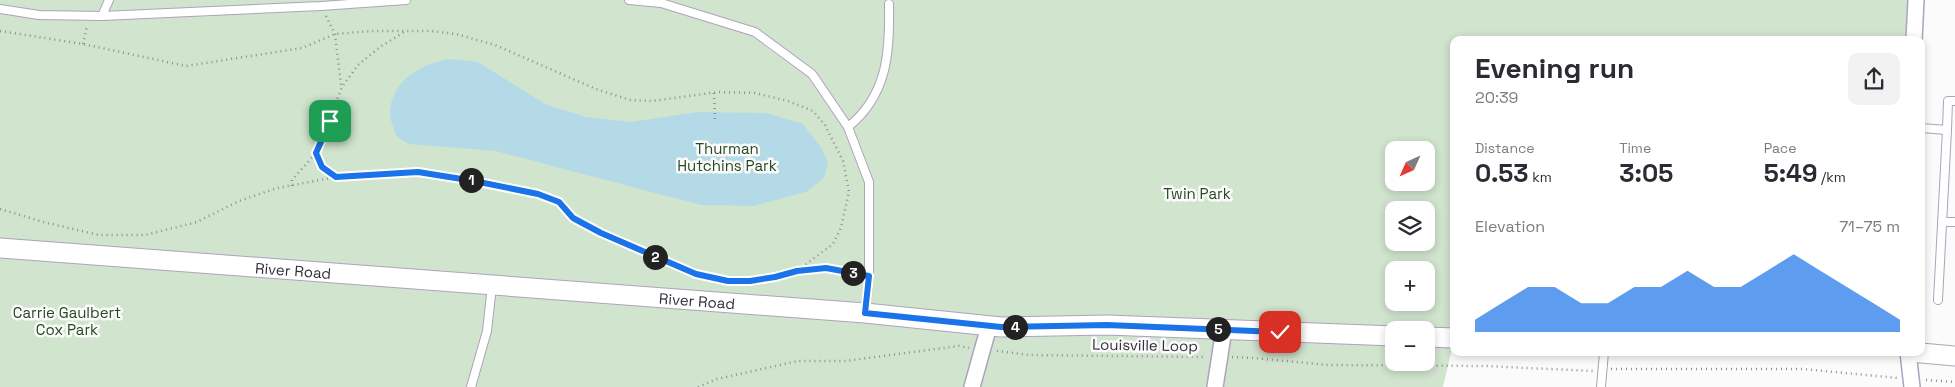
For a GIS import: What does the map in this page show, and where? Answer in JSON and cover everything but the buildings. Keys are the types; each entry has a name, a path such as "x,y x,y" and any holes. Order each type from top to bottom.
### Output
{"street":[{"path":"1914,36 1916,0"},
{"name":"River Road","path":"0,248 865,313 1001,327 1107,325 1385,336"},
{"path":"972,387 989,326"},
{"path":"1215,387 1224,330"},
{"path":"1435,337 1450,338"},
{"path":"1925,353 1955,356"},
{"path":"1909,356 1912,383"}],"lane":[{"path":"102,16 109,0"},
{"path":"0,8 39,15 102,16 321,6 406,0"},
{"path":"629,0 661,2 755,32 812,74 848,127 869,182 869,276 865,313"},
{"path":"848,127 861,117 874,99 887,62 889,4"},
{"path":"1938,300 1948,101 1955,101"},
{"path":"1925,128 1947,130"},
{"path":"1942,222 1955,222"},
{"path":"471,387 487,331 492,286"},
{"path":"1601,387 1604,356"}],"path":[{"path":"321,6 335,34 342,87"},
{"path":"0,31 83,44 186,66 302,48 335,34 406,31 456,34 495,45 596,89 630,100 652,101 714,93 755,93 788,101 813,111 826,125 843,160 849,192 841,228 833,244 797,271"},
{"path":"292,186 292,180 316,153 342,87 358,65 380,46 406,31"},
{"path":"714,93 715,122"},
{"path":"316,153 322,167 336,177"},
{"path":"0,209 47,223 99,234 145,235 197,222 239,201 277,188 336,177 418,172 538,194 559,202 573,218 601,233 696,274 728,281 750,281 797,271 826,268 869,276"},
{"name":"Louisville Loop","path":"698,387 717,379 798,361 845,361 959,346 1029,355 1254,358 1328,365 1485,366 1594,371 1803,370 1912,383 1955,382"}],"green space":[{"path":"0,0 1913,0 1913,36 1450,36 1450,356 1443,387 0,387"}],"water":[{"path":"450,59 478,62 547,105 586,117 630,122 698,112 766,113 803,124 820,146 828,162 824,178 806,192 753,206 701,205 496,151 409,144 396,136 391,120 390,110 397,89 411,74 429,65"}],"route":[{"path":"330,121 316,153 322,167 336,177 418,172 538,194 559,202 573,218 601,233 696,274 728,281 750,281 797,271 826,268 869,276 865,313 1001,327 1107,325 1280,332"}],"park label":[{"name":"Thurman Hutchins Park","path":"727,156"},
{"name":"Twin Park","path":"1197,193"},
{"name":"Carrie Gaulbert Cox Park","path":"67,320"}]}
